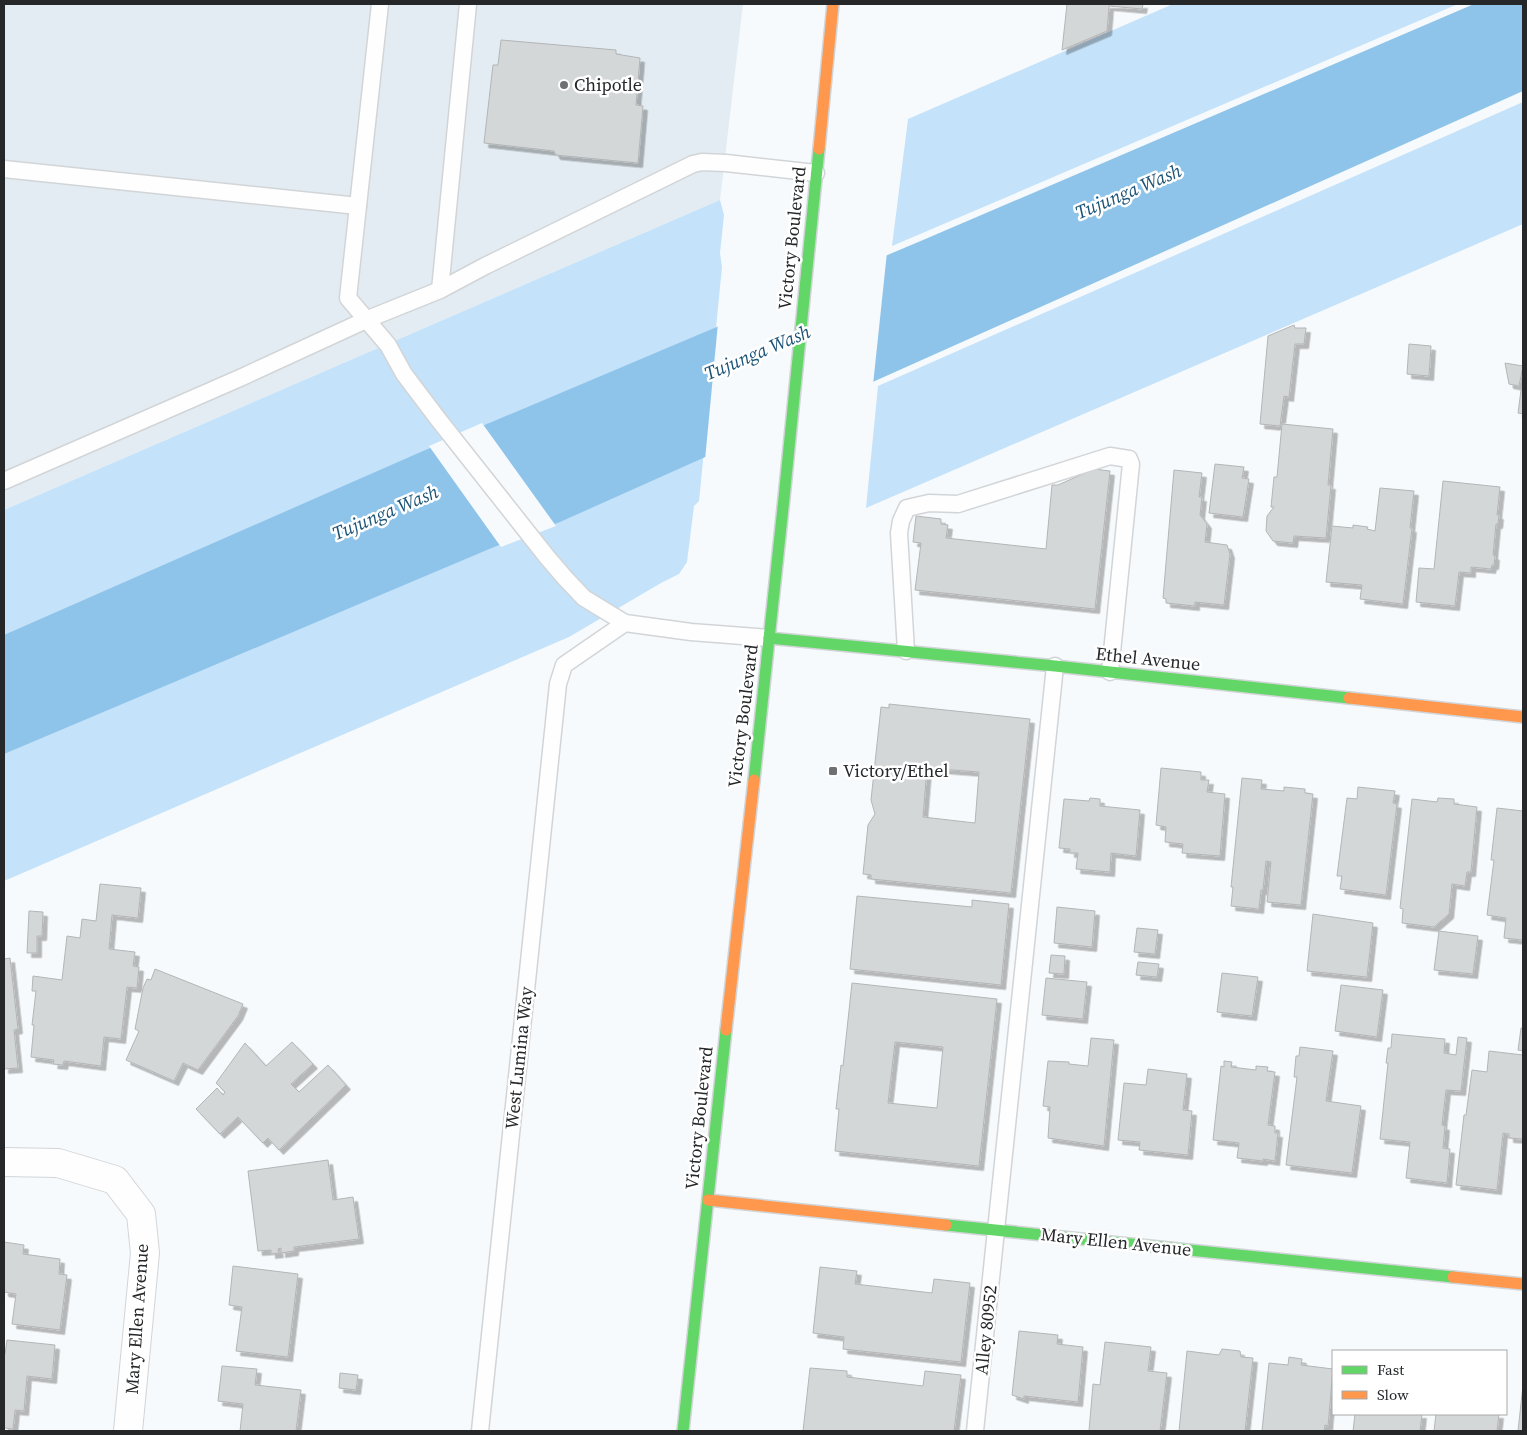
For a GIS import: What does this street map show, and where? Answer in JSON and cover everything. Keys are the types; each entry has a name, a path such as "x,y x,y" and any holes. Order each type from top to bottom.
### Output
{"street":[{"name":"Victory Boulevard","path":"683,1431 784,498 833,4"},
{"name":"Ethel Avenue","path":"769,638 1055,666 1523,717"},
{"name":"Mary Ellen Avenue","path":"4,1162 58,1163 115,1180 141,1214 145,1253 128,1431"},
{"name":"Mary Ellen Avenue","path":"708,1200 1523,1284"}],"lane":[{"path":"380,4 348,298 388,345 404,374 547,557 584,598 625,623 691,632 769,638"},
{"path":"440,290 468,4"},
{"path":"4,480 440,290 693,164 702,162 726,163 816,173"},
{"path":"4,169 358,206"},
{"path":"906,651 899,533 900,521 907,508 929,503 958,504 1110,456 1120,457 1129,459 1131,464 1110,672"},
{"name":"West Lumina Way","path":"480,1431 558,684 564,665 625,623"},
{"name":"Alley 80952","path":"975,1431 1055,666"}],"shaded area":[{"path":"4,4 743,4 720,200 4,510"},
{"path":"1173,4 1458,4 892,246 908,119"},
{"path":"1523,102 1523,224 866,508 878,386"},
{"path":"720,200 724,215 720,253 722,267 699,501 694,506 687,562 679,574 569,637 4,881 4,510"}],"water":[{"name":"Tujunga Wash","path":"1474,4 1523,4 1523,91 560,522 494,547 4,754 4,635 423,451 923,240"}],"pier":[{"path":"887,252 873,385 705,460 718,323"},
{"path":"482,423 556,526 501,547 429,446"}],"building":[{"path":"1067,4 1143,4 1142,9 1109,6 1107,31 1062,50"},
{"name":"Chipotle","path":"501,40 616,50 616,54 640,58 636,105 643,106 638,163 556,155 554,151 484,143 493,65 498,65"},
{"path":"1294,325 1295,328 1306,328 1304,344 1295,344 1289,397 1284,396 1280,426 1260,424 1268,336"},
{"path":"1409,344 1431,346 1429,376 1407,374"},
{"path":"1505,363 1523,366 1519,386 1509,384"},
{"path":"1521,390 1523,390 1523,414 1518,413"},
{"path":"1282,424 1333,429 1328,485 1331,485 1326,538 1294,536 1293,543 1273,541 1266,531 1267,516 1274,507 1271,507 1274,477 1277,477"},
{"path":"1215,464 1244,467 1242,478 1249,479 1243,517 1209,513"},
{"path":"1094,469 1110,471 1095,609 915,590 921,543 913,542 916,516 941,519 941,524 948,525 946,538 1046,549 1052,485 1058,485"},
{"path":"1174,470 1202,473 1199,497 1202,497 1200,515 1207,524 1205,542 1227,545 1230,554 1224,605 1195,602 1195,606 1166,603 1166,599 1163,598"},
{"path":"1443,481 1500,487 1497,515 1499,515 1498,524 1496,524 1493,555 1495,556 1494,565 1492,565 1491,569 1471,567 1471,573 1459,572 1455,606 1416,602 1419,568 1434,569"},
{"path":"1380,488 1414,491 1410,528 1412,528 1403,604 1360,599 1362,585 1326,582 1332,526 1353,528 1353,525 1368,527 1367,529 1375,531"},
{"path":"889,704 1030,719 1011,893 871,879 871,875 863,874 868,825 875,814 871,800 881,707 889,708","holes":["927,768 979,772 975,823 923,817"]},
{"path":"1161,768 1201,772 1201,780 1209,780 1207,792 1225,794 1220,856 1182,853 1183,844 1165,842 1166,827 1156,825"},
{"path":"1242,778 1262,780 1261,789 1284,791 1284,787 1305,789 1305,793 1313,794 1301,905 1267,902 1271,862 1266,861 1259,909 1231,906 1233,887 1231,887"},
{"path":"1358,787 1395,791 1393,803 1397,804 1386,895 1340,889 1342,876 1337,876 1347,798 1357,799"},
{"path":"1090,798 1100,799 1100,806 1140,810 1136,856 1111,853 1110,872 1076,869 1078,853 1070,853 1070,849 1059,848 1064,799 1089,801"},
{"path":"1438,798 1454,799 1454,804 1477,807 1471,872 1467,872 1465,886 1452,884 1449,914 1434,927 1402,923 1403,909 1400,908 1412,799 1437,802"},
{"path":"1497,808 1523,811 1523,940 1504,938 1506,918 1487,915 1494,860 1491,860"},
{"path":"100,884 141,888 138,918 112,915 109,949 135,952 133,966 139,967 137,988 127,987 121,1039 104,1037 101,1066 64,1061 63,1065 53,1064 54,1060 31,1057 36,991 32,991 33,976 62,980 67,936 80,938 82,919 96,921"},
{"path":"857,896 972,907 972,900 1009,904 1001,985 850,969"},
{"path":"1057,907 1095,911 1092,947 1054,943"},
{"path":"29,911 43,912 42,936 37,936 37,953 27,953"},
{"path":"1313,914 1373,923 1367,977 1307,971"},
{"path":"1137,928 1158,930 1155,954 1134,952"},
{"path":"1439,931 1478,936 1473,974 1434,970"},
{"path":"1051,955 1065,956 1064,974 1049,973"},
{"path":"10,958 18,1029 14,1030 18,1068 4,1069 4,959"},
{"path":"1138,962 1159,964 1157,977 1136,975"},
{"path":"155,969 243,1004 238,1016 198,1070 183,1063 174,1081 126,1060 139,1031 135,1029 143,988 147,979 151,980"},
{"path":"1222,973 1258,977 1252,1016 1217,1012"},
{"path":"1046,978 1087,982 1083,1019 1042,1015"},
{"path":"852,983 997,999 979,1166 835,1151 839,1109 836,1109 841,1065 843,1066","holes":["895,1042 943,1047 937,1108 888,1103"]},
{"path":"1341,985 1383,990 1377,1037 1335,1031"},
{"path":"1521,1028 1523,1028 1523,1051 1518,1050"},
{"path":"1392,1034 1445,1039 1444,1053 1456,1055 1458,1037 1467,1038 1461,1091 1446,1090 1442,1125 1445,1126 1443,1148 1450,1149 1447,1183 1406,1178 1410,1142 1380,1139 1388,1063 1386,1063 1388,1048 1391,1048"},
{"path":"1091,1038 1114,1040 1104,1146 1048,1138 1050,1107 1043,1106 1048,1061 1069,1062 1069,1064 1088,1066"},
{"path":"292,1042 313,1064 291,1084 299,1092 328,1065 346,1085 279,1150 268,1138 263,1143 238,1117 220,1134 196,1109 217,1088 223,1095 225,1092 216,1083 245,1043 266,1066"},
{"path":"1300,1047 1333,1051 1326,1101 1361,1106 1352,1173 1286,1165 1297,1077 1294,1077 1296,1056 1299,1056"},
{"path":"1489,1051 1523,1055 1523,1139 1509,1138 1509,1134 1503,1133 1497,1190 1456,1185 1464,1115 1466,1115 1472,1070 1487,1072"},
{"path":"1224,1061 1232,1062 1231,1067 1256,1070 1256,1066 1268,1067 1267,1071 1275,1072 1268,1125 1275,1126 1275,1133 1278,1133 1275,1161 1237,1158 1239,1143 1213,1140 1221,1066 1224,1067"},
{"path":"1148,1069 1187,1074 1183,1110 1192,1111 1188,1155 1139,1150 1140,1142 1118,1140 1124,1083 1146,1085"},
{"path":"328,1160 333,1200 353,1197 359,1239 294,1247 294,1251 281,1253 281,1248 278,1249 279,1253 271,1254 271,1250 258,1251 248,1171"},
{"path":"4,1242 24,1245 23,1254 60,1259 59,1274 67,1275 60,1330 12,1324 16,1294 4,1292"},
{"path":"233,1266 298,1274 288,1357 236,1351 242,1307 229,1305"},
{"path":"820,1267 857,1271 855,1284 932,1293 934,1279 970,1283 961,1362 843,1349 844,1337 813,1333"},
{"path":"1019,1331 1058,1335 1057,1344 1083,1347 1078,1402 1024,1396 1024,1399 1012,1395"},
{"path":"7,1340 55,1345 52,1379 27,1376 24,1411 15,1410 13,1429 4,1428 4,1354"},
{"path":"1105,1342 1151,1347 1148,1371 1167,1373 1160,1431 1089,1431 1093,1384 1100,1385"},
{"path":"1222,1349 1240,1351 1241,1357 1253,1358 1245,1431 1179,1431 1187,1351 1219,1355"},
{"path":"1289,1357 1302,1359 1301,1365 1332,1369 1328,1426 1325,1425 1324,1431 1262,1431 1269,1363 1288,1365"},
{"path":"222,1366 257,1369 255,1385 301,1390 296,1431 240,1431 243,1404 218,1401"},
{"path":"810,1368 847,1371 847,1377 923,1386 925,1371 961,1375 954,1431 803,1431"},
{"path":"340,1373 358,1375 356,1390 339,1388"},
{"path":"1523,1385 1523,1431 1518,1431"},
{"path":"1355,1415 1422,1415 1420,1431 1353,1431"},
{"path":"1436,1415 1499,1415 1497,1431 1434,1431"}],"traffic: fast":[{"path":"754,780 819,149"},
{"path":"769,638 1055,666 1349,698"},
{"path":"683,1431 726,1030"},
{"path":"946,1225 1453,1277"}],"traffic: slow":[{"path":"819,149 833,4"},
{"path":"1349,698 1523,717"},
{"path":"726,1030 754,780"},
{"path":"708,1200 946,1225"},
{"path":"1453,1277 1523,1284"}],"place":[{"name":"Chipotle","path":"564,85"},
{"name":"Victory/Ethel","path":"833,771"}]}
